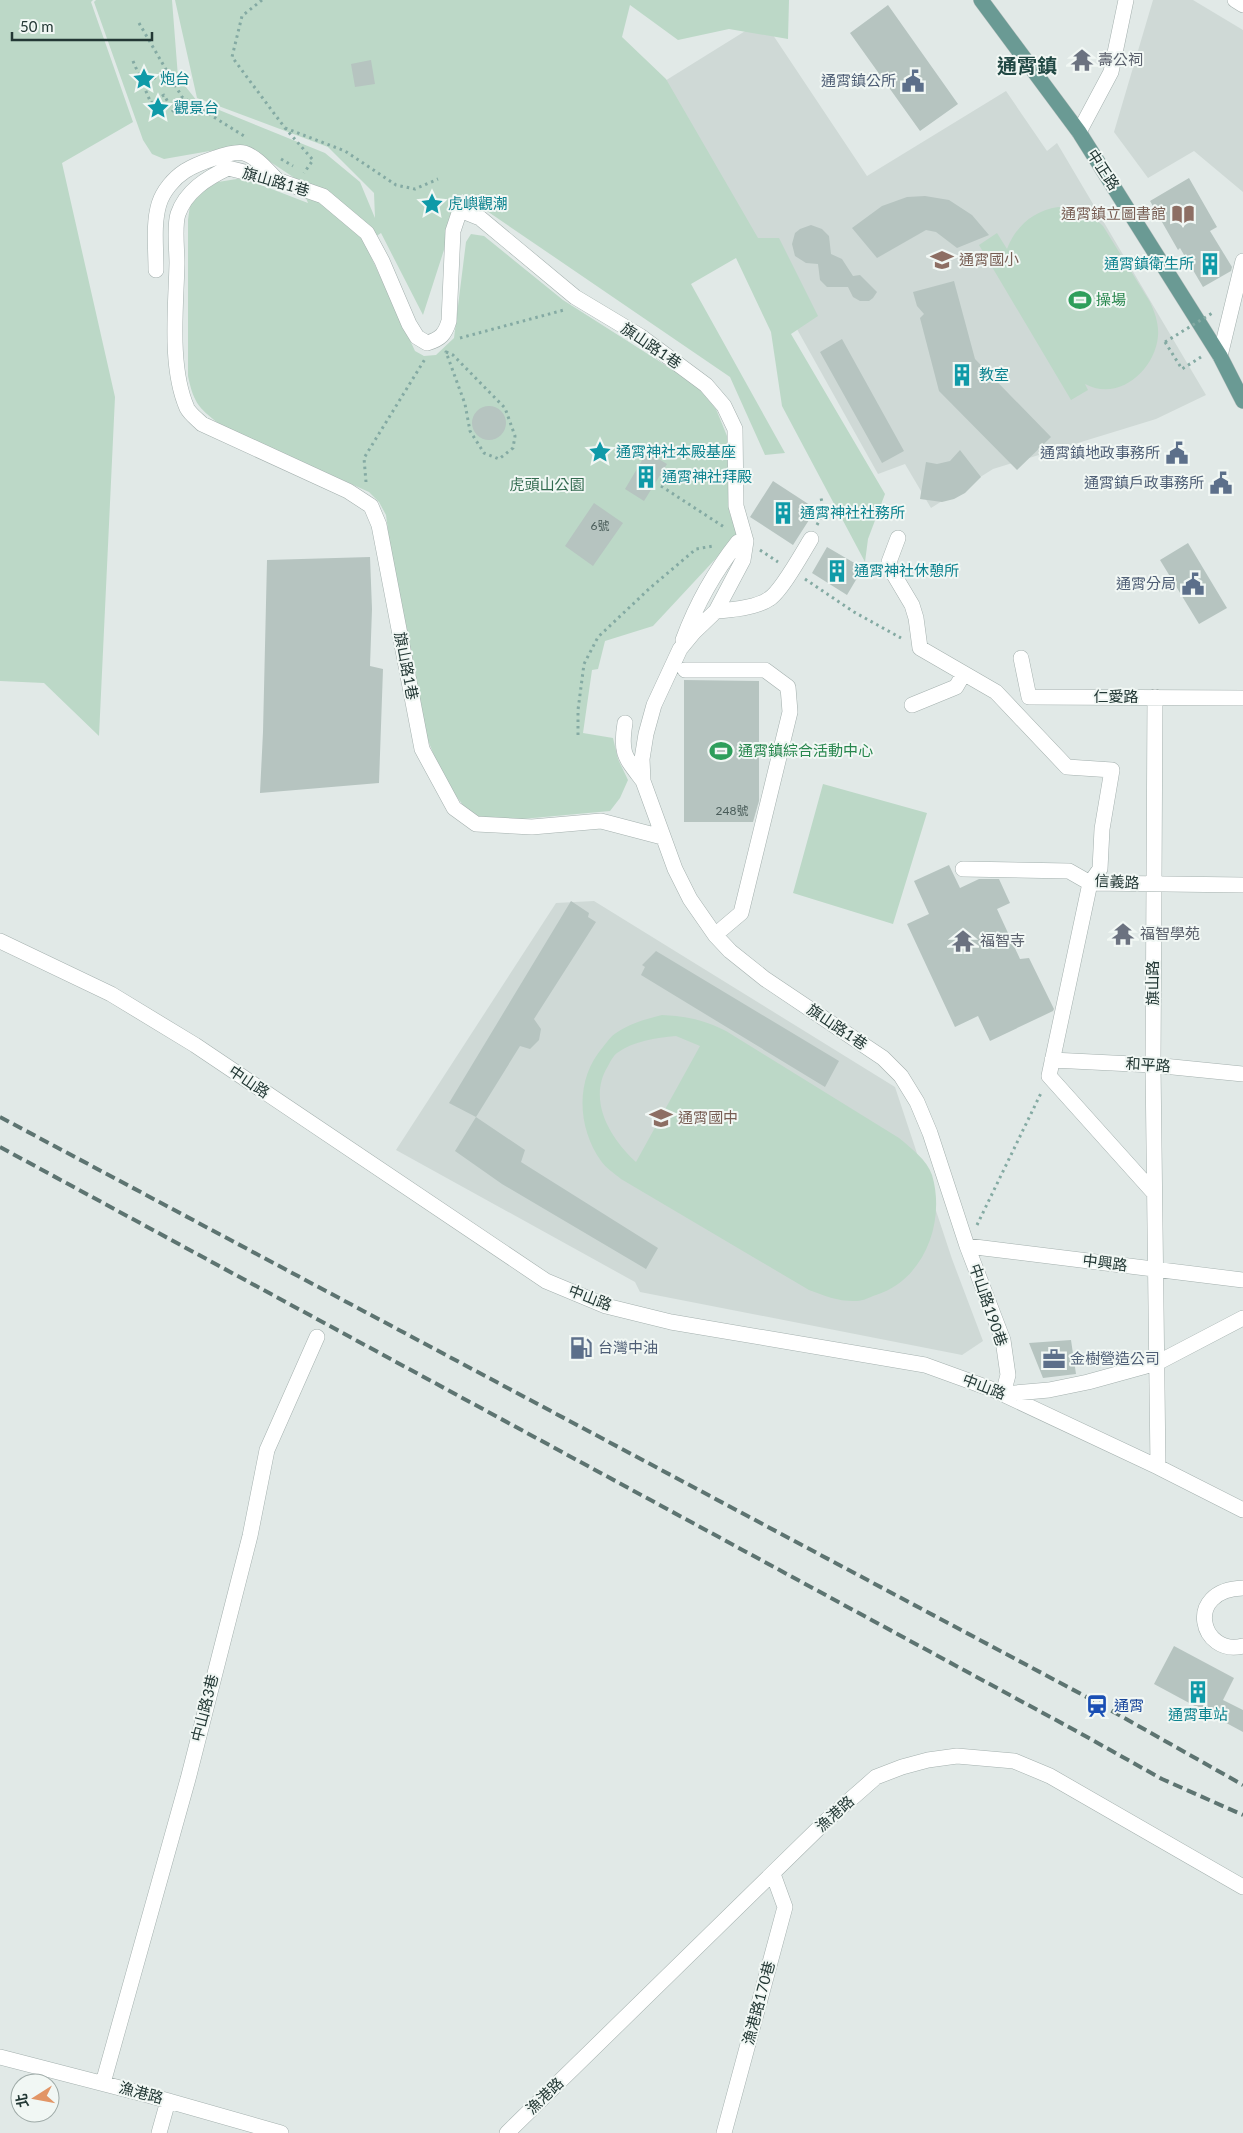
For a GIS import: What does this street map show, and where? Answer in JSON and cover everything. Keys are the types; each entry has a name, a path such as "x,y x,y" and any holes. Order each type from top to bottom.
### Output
{"main road":[{"name":"中正路","path":"981,0 1079,132 1217,352 1243,401"}],"street":[{"path":"1079,132 1111,72 1126,0"},
{"path":"1235,0 1243,5"},
{"path":"156,270 156,222 159,203 169,184 185,170 232,153 244,153 258,161 277,180"},
{"name":"旗山路1巷","path":"662,837 600,821 532,827 476,824 454,808 422,749 379,526 371,506 328,480 202,424 187,409 181,388 176,357 178,214 188,196 201,182 228,168 277,180 323,196 367,233 382,261 409,324 417,337 427,343 438,340 445,333 449,321 453,230 460,210 480,218 575,297 640,336 706,385 724,406 735,429 736,506 743,560 716,612 680,648 654,705 642,758 643,780 662,837 690,899 715,935 745,965 883,1058 901,1076 917,1102 930,1133 968,1246"},
{"path":"1217,352 1243,261"},
{"path":"898,538 889,562 890,568 912,605 916,618 920,648 963,675 996,692 1067,767 1112,770 1102,829 1100,869 1090,883 1049,1076 1154,1193"},
{"path":"716,612 742,608 769,599 792,570 811,539"},
{"path":"680,648 692,614 729,554 742,541"},
{"name":"仁愛路","path":"1021,658 1029,697 1243,698"},
{"path":"685,670 765,670 788,688 790,712 741,913 715,935"},
{"path":"912,705 956,687 963,675"},
{"name":"旗山路","path":"1155,698 1153,1065 1154,1269 1158,1467"},
{"path":"625,723 622,740 624,756 643,780"},
{"name":"信義路","path":"963,869 1069,871 1090,883 1243,885"},
{"name":"中山路","path":"0,940 111,994 195,1045 546,1281 606,1306 671,1322 925,1365 1002,1394 1158,1467 1243,1510"},
{"name":"和平路","path":"1052,1060 1153,1065 1243,1074"},
{"name":"中興路","path":"968,1246 1243,1280"},
{"name":"中山路190巷","path":"968,1246 1003,1340 1008,1375 1002,1394"},
{"path":"1002,1394 1059,1388 1157,1364 1243,1318"},
{"name":"中山路3巷","path":"103,2084 188,1779 250,1536 267,1450 316,1337"},
{"path":"1243,1588 1227,1589 1218,1593 1206,1608 1204,1618 1206,1628 1218,1643 1227,1647 1243,1646"},
{"name":"漁港路","path":"507,2133 827,1820 876,1777 919,1762 957,1756 1014,1761 1050,1776 1243,1887"},
{"name":"漁港路170巷","path":"724,2133 785,1907 773,1874"},
{"name":"漁港路","path":"0,2057 281,2133"},
{"path":"159,2133 168,2101"}],"path":[{"path":"262,0 242,16 232,57 285,128 313,160"},
{"path":"139,23 182,97 248,138"},
{"path":"133,61 151,103 164,95 173,112 180,109 186,111 191,103"},
{"path":"142,85 167,71"},
{"path":"285,128 345,151 396,185 415,189 438,179"},
{"path":"280,158 304,173"},
{"path":"457,338 564,311"},
{"path":"1214,312 1165,342 1182,369 1217,352"},
{"path":"446,352 453,355 504,408 515,436 513,448 499,459 484,453 470,431 465,404 446,352"},
{"path":"371,506 364,458 425,358"},
{"path":"661,486 742,541"},
{"path":"811,539 824,511 821,498"},
{"path":"578,735 578,710 584,664 598,637 650,588 696,549 742,541"},
{"path":"812,584 854,612 920,648"},
{"path":"968,1246 1049,1076"}],"shaded area":[{"path":"1153,0 1193,0 1243,30 1243,192 1194,151 1148,178 1114,132"},
{"name":"通霄國小","path":"763,20 867,176 1006,91 1047,151 1057,143 1206,395 1156,419 993,469 931,508 905,464 878,474 660,84"},
{"name":"通霄國中","path":"594,901 895,1087 952,1259 983,1341 962,1355 640,1292 635,1282 396,1150 556,903"}],"green space":[{"path":"0,0 93,0 91,2 133,122 62,163 115,397 99,736 44,683 0,681"},
{"name":"虎頭山公園","path":"96,0 172,0 178,77 197,101 325,153 360,182 375,218 374,193 328,147 197,98 175,0 789,0 788,39 729,29 678,40 630,5 622,37 666,79 758,238 779,238 818,316 791,334 885,494 868,539 865,562 782,406 771,332 736,258 691,284 785,453 765,455 730,377 462,194 423,315 381,233 365,244 415,351 424,356 436,355 454,338 466,242 471,234 484,236 563,300 695,384 716,409 727,436 729,511 740,543 735,563 720,554 653,626 605,641 598,669 592,670 583,733 613,738 618,759 628,780 620,798 610,811 500,821 479,817 466,809 453,792 437,763 424,730 400,623 386,515 379,502 369,492 222,426 199,406 193,394 188,376 188,220 190,205 206,189 218,182 243,178 308,203 299,181 248,147 221,149 164,159 152,154 143,140 94,2"},
{"path":"1058,207 1082,212 1103,226 1150,302 1158,327 1155,349 1150,361 1133,380 1122,386 1110,389 1097,389 1085,384 1088,390 1071,400 979,245 997,233 1007,249 1015,233 1026,221 1041,212"},
{"path":"823,784 927,813 893,924 793,893"},
{"path":"662,1015 703,1021 726,1031 899,1138 918,1155 932,1175 936,1193 936,1211 933,1230 927,1247 919,1263 907,1277 893,1287 859,1301 839,1300 809,1290 621,1179 605,1166 593,1148 584,1118 584,1088 588,1074 594,1060 614,1034 633,1024","holes":["676,1036 700,1046 636,1162 610,1130 604,1118 601,1105 602,1079 613,1057 623,1049 637,1043"]}],"building":[{"name":"通霄鎮公所","path":"888,5 958,104 920,131 850,33"},
{"path":"371,60 375,84 355,87 351,64"},
{"name":"通霄鎮立圖書館","path":"1189,178 1217,227 1210,231 1232,267 1231,271 1203,287 1180,248 1178,250 1150,201"},
{"path":"925,196 949,200 972,215 989,235 957,248 936,232 926,230 877,258 852,228 882,206 907,197"},
{"path":"811,225 822,229 829,236 831,254 842,259 853,276 860,275 877,292 873,298 869,301 860,301 853,297 848,287 827,287 820,280 818,264 806,263 795,256 792,244 795,233"},
{"name":"教室","path":"954,281 975,359 1051,437 1017,470 939,391 920,318 924,314 917,306 913,292"},
{"path":"842,339 904,451 882,463 820,352"},
{"path":"489,406 496,407 501,411 505,416 505,430 501,435 496,439 489,440 482,439 477,435 473,430 472,423 473,416 477,411 482,407"},
{"path":"960,450 981,477 965,493 954,499 942,502 920,499 926,462 937,464 950,461"},
{"name":"通霄神社拜殿","path":"647,452 667,464 644,501 625,489"},
{"name":"通霄神社社務所","path":"773,481 816,509 793,545 750,517"},
{"path":"594,503 623,523 593,566 565,546"},
{"name":"通霄分局","path":"1188,543 1227,608 1199,624 1160,560"},
{"name":"通霄神社休憩所","path":"827,547 863,568 847,595 812,573"},
{"path":"370,557 372,609 370,666 383,669 379,783 260,793 267,560"},
{"name":"通霄鎮綜合活動中心","path":"684,680 759,681 759,801 753,822 684,822"},
{"name":"福智寺","path":"949,865 960,888 979,879 999,879 1010,903 997,909 1020,959 1029,958 1054,1009 990,1041 978,1016 955,1027 907,924 929,914 914,881"},
{"path":"571,901 589,913 588,917 596,922 534,1019 541,1029 539,1040 530,1049 520,1046 476,1117 449,1103"},
{"path":"656,951 839,1061 825,1087 641,975 645,967 642,965"},
{"path":"476,1117 525,1150 521,1162 658,1248 646,1269 502,1184 455,1151"},
{"name":"金樹營造公司","path":"1071,1340 1076,1374 1043,1378 1029,1343"},
{"name":"通霄車站","path":"1174,1646 1234,1678 1223,1700 1243,1710 1243,1732 1154,1684"}],"railway":[{"path":"0,1117 1096,1702 1243,1785"},
{"path":"0,1147 1162,1779 1243,1815"}],"place":[{"name":"壽公祠","path":"1082,60"},
{"name":"炮台","path":"144,79"},
{"name":"通霄鎮公所","path":"913,81"},
{"name":"觀景台","path":"158,108"},
{"name":"虎嶼觀潮","path":"432,204"},
{"name":"通霄鎮立圖書館","path":"1183,214"},
{"name":"通霄國小","path":"942,260"},
{"name":"通霄鎮衛生所","path":"1210,264"},
{"name":"操場","path":"1080,300"},
{"name":"教室","path":"962,375"},
{"name":"通霄神社本殿基座","path":"600,452"},
{"name":"通霄鎮地政事務所","path":"1177,453"},
{"name":"通霄神社拜殿","path":"646,477"},
{"name":"通霄鎮戶政事務所","path":"1221,483"},
{"name":"通霄神社社務所","path":"783,513"},
{"name":"通霄神社休憩所","path":"837,571"},
{"name":"通霄分局","path":"1193,584"},
{"name":"通霄鎮綜合活動中心","path":"721,751"},
{"name":"福智學苑","path":"1123,934"},
{"name":"福智寺","path":"963,941"},
{"name":"通霄國中","path":"661,1118"},
{"name":"台灣中油","path":"581,1348"},
{"name":"金樹營造公司","path":"1054,1359"},
{"name":"通霄車站","path":"1198,1692"},
{"name":"通霄","path":"1097,1706"}],"district":[{"name":"通霄鎮","path":"1027,66"}]}
